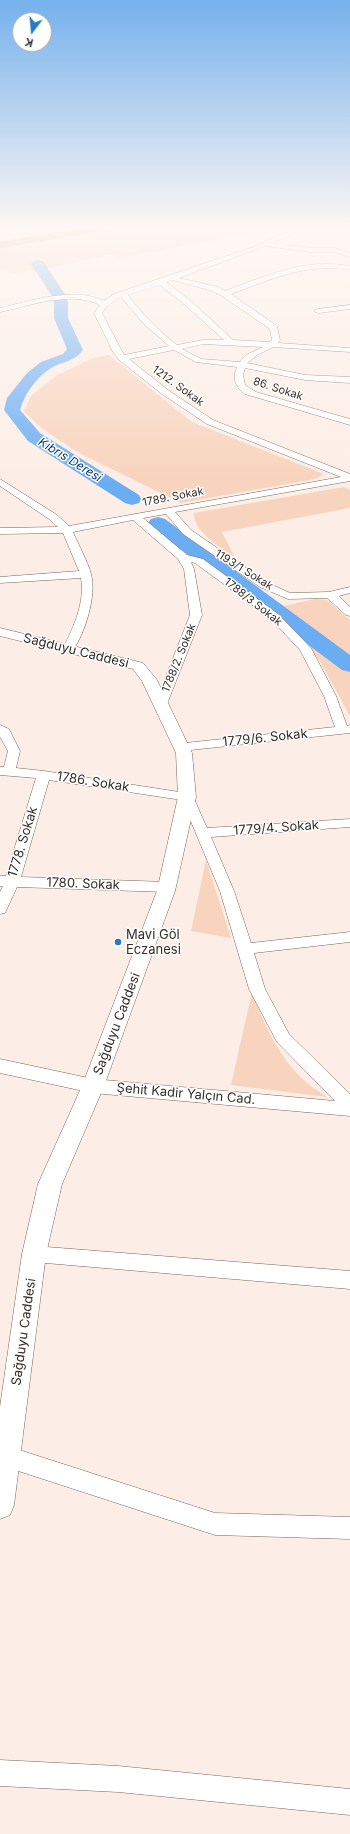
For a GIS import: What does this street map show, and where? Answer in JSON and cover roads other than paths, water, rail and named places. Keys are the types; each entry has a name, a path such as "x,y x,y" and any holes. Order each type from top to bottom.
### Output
{"street":[{"name":"1212. Sokak","path":"98,313 117,352 122,358 165,392 210,422 350,478"},
{"path":"137,313 176,347 195,360 242,365 311,378 350,380"},
{"path":"199,313 231,342"},
{"path":"252,313 274,328 276,340 273,345"},
{"path":"122,358 203,342 231,342 350,350"},
{"name":"86. Sokak","path":"273,345 254,352 242,365 238,375 239,382 243,389 261,397 350,422"},
{"name":"1789. Sokak","path":"0,531 67,530 350,478"},
{"path":"0,482 53,517 67,530 86,574 88,587 81,623 68,648"},
{"name":"1193/1 Sokak","path":"169,512 187,532 264,585 288,596 329,595 350,590"},
{"name":"1788/2. Sokak","path":"135,517 183,557 189,569 196,615 160,704"},
{"name":"1788/3 Sokak","path":"183,557 199,561 274,616 305,648 346,728"},
{"path":"0,580 86,574"},
{"path":"329,595 336,599 350,613"},
{"name":"Sağduyu Caddesi","path":"0,632 138,666 149,680 184,753 187,796 167,887 93,1086 50,1184 34,1254 0,1505"},
{"name":"1779/6. Sokak","path":"181,747 346,728"},
{"path":"0,729 4,732 14,751 5,771"},
{"name":"1786. Sokak","path":"5,771 44,775 187,796"},
{"name":"1778. Sokak","path":"0,909 6,882 44,775"},
{"path":"187,796 227,891 257,989 282,1038 350,1105"},
{"name":"1779/4. Sokak","path":"202,833 350,823"},
{"name":"1780. Sokak","path":"6,882 167,887"},
{"path":"245,949 350,937"},
{"name":"Şehit Kadir Yalçın Cad.","path":"0,1066 93,1086 350,1109"},
{"path":"34,1254 350,1280"},
{"path":"7,1457 215,1524 350,1528"},
{"path":"0,1773 118,1779 350,1802"}],"waterway":[{"name":"Kıbrıs Deresi","path":"61,313 61,318 75,350 68,357 46,365 33,376 15,398 12,410 34,437 132,499"},
{"name":"Kıbrıs Deresi","path":"158,523 350,665"}],"place":[{"name":"Mavi Göl Eczanesi","path":"118,942"}]}
